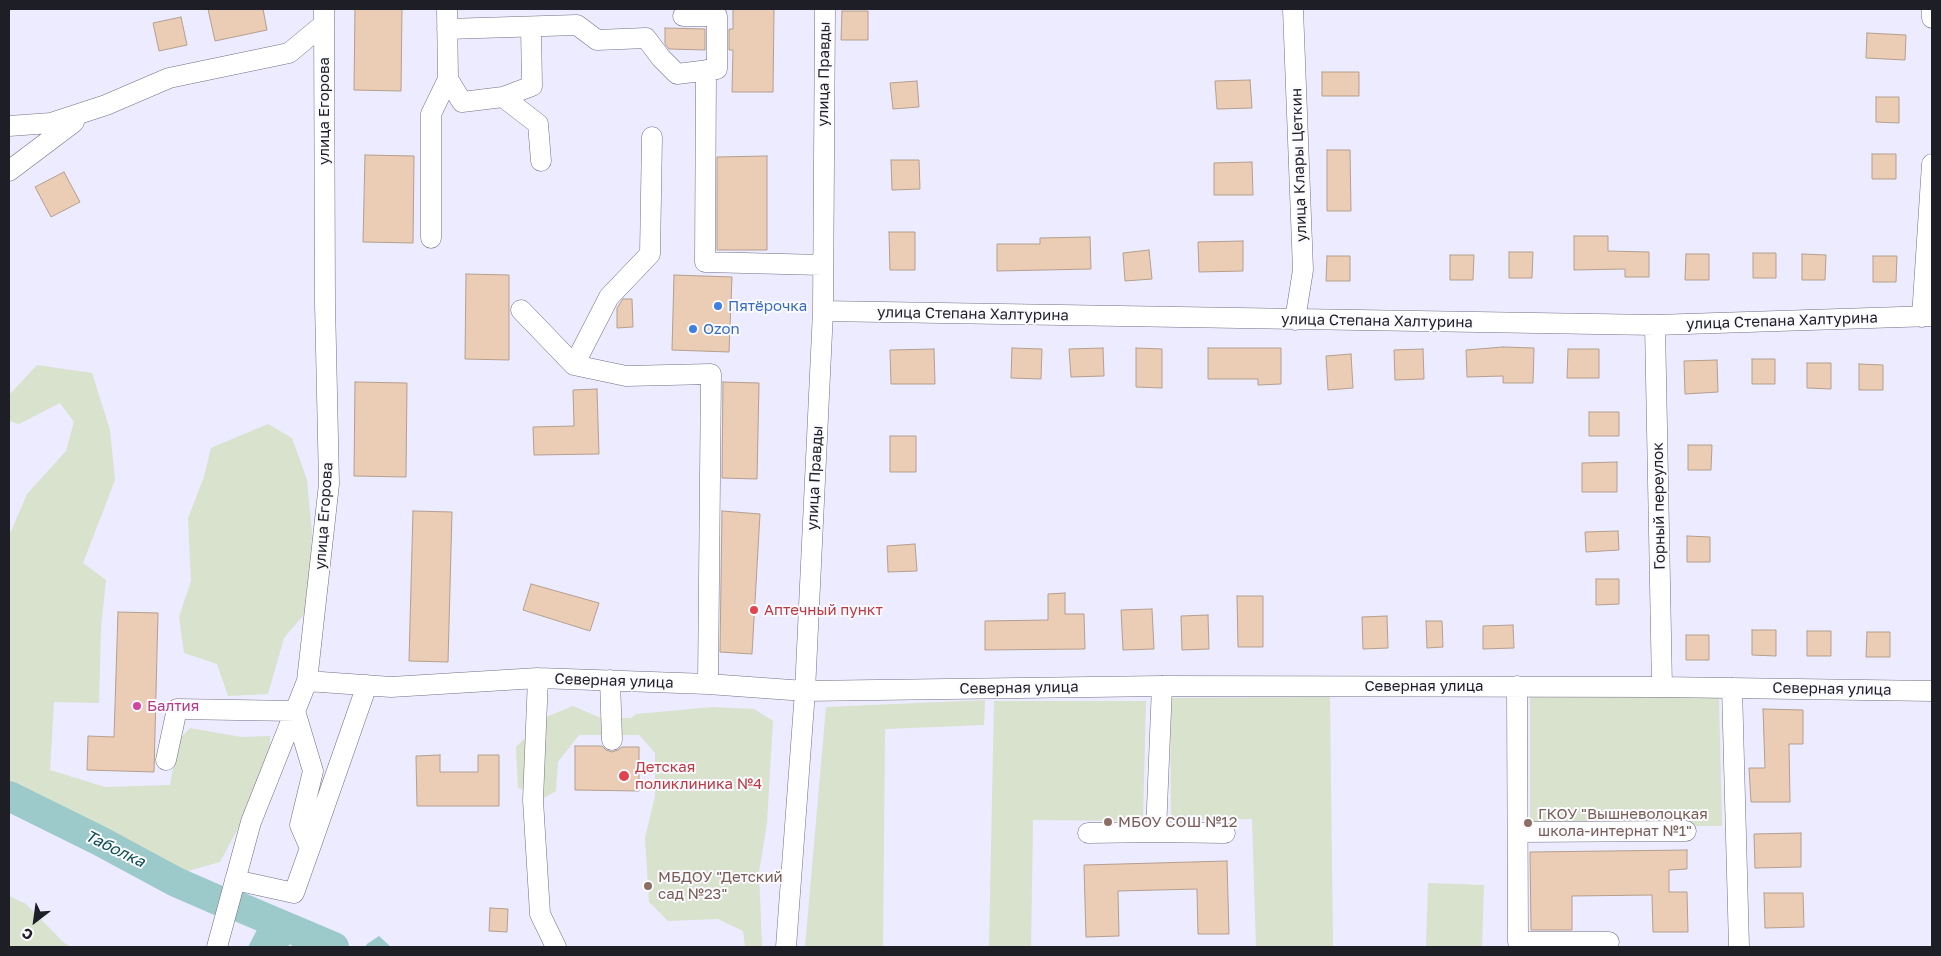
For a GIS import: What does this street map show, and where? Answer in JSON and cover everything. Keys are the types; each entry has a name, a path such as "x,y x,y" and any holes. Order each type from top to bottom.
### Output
{"street":[{"path":"432,238 431,114 448,79 447,9"},
{"name":"улица Правды","path":"786,947 805,691 823,311 825,9"},
{"name":"улица Клары Цеткин","path":"1293,9 1303,270 1295,320"},
{"path":"1932,9 1932,18"},
{"path":"9,126 51,123 106,106 170,78 289,53 324,16"},
{"name":"улица Егорова","path":"217,947 251,822 308,681 329,484 325,303 324,16"},
{"path":"447,29 576,25 597,40 646,38 661,58 677,74 717,69 717,16 683,16"},
{"path":"448,79 462,102 503,97 532,86 530,27"},
{"path":"706,70 705,262 822,265"},
{"path":"503,97 538,124 542,161"},
{"path":"9,171 90,110"},
{"path":"574,364 609,297 650,254 652,137"},
{"path":"1927,317 1932,164"},
{"path":"521,310 574,364 626,376 711,374 708,684"},
{"name":"улица Степана Халтурина","path":"823,311 1655,325 1927,317"},
{"name":"Горный переулок","path":"1655,325 1662,687"},
{"path":"538,678 533,800 540,914 556,947"},
{"name":"Северная улица","path":"308,681 391,687 538,678 708,684 805,691 1162,686 1517,686 1932,691"},
{"path":"610,680 612,740"},
{"path":"235,880 294,893 368,685"},
{"path":"1156,832 1162,686"},
{"path":"1517,686 1518,942 1609,942"},
{"path":"1732,688 1739,947"},
{"path":"166,760 177,709 295,711 313,771 300,825 310,848"},
{"path":"1518,832 1686,831"},
{"path":"1088,833 1225,833"}],"shaded area":[{"path":"37,365 92,373 110,430 115,480 83,563 106,580 101,627 99,703 54,702 50,770 105,787 170,785 178,741 190,728 241,737 270,736 270,758 255,797 220,862 181,873 9,782 9,536 27,494 66,451 74,422 60,403 19,424 9,421 9,395"},
{"path":"268,424 292,438 307,480 312,533 307,611 284,638 268,694 228,696 217,664 184,653 179,617 191,581 188,518 204,477 211,448"},
{"path":"1530,695 1719,697 1722,826 1530,825"},
{"path":"1330,697 1333,947 1256,947 1252,819 1171,820 1170,698"},
{"path":"985,700 984,725 885,729 883,947 805,947 826,707"},
{"path":"994,701 1146,701 1143,821 1033,820 1031,947 989,947"},
{"path":"573,706 601,718 631,718 636,714 713,707 754,709 773,721 767,823 759,872 762,947 745,947 743,931 718,919 668,921 649,902 645,838 655,796 655,753 639,735 579,735 558,762 556,791 544,798 518,788 516,747 546,717"},
{"path":"1428,883 1484,885 1482,947 1426,947"},
{"path":"9,896 26,904 63,942 71,947 9,947"},
{"path":"275,913 288,920 290,943 288,947 248,947 261,922"},
{"path":"379,936 391,947 365,947 367,944"}],"building":[{"path":"208,9 263,9 267,30 215,41"},
{"path":"355,9 402,9 401,91 354,90"},
{"path":"733,9 774,9 773,92 732,92 733,50 729,50 729,29 733,29"},
{"path":"842,11 868,11 868,40 841,40"},
{"path":"181,17 187,45 159,51 153,23"},
{"path":"665,28 705,29 705,50 669,49 665,44"},
{"path":"1867,33 1906,35 1905,60 1866,58"},
{"path":"1322,72 1359,72 1359,96 1322,96"},
{"path":"1250,80 1252,108 1217,109 1215,81"},
{"path":"917,81 919,107 893,109 890,83"},
{"path":"1876,97 1899,97 1899,123 1876,122"},
{"path":"1327,150 1350,150 1351,211 1327,211"},
{"path":"1872,154 1896,154 1896,179 1872,179"},
{"path":"365,155 414,156 413,243 363,242"},
{"path":"767,156 767,250 717,250 717,157"},
{"path":"891,160 919,160 920,189 892,190"},
{"path":"1252,162 1253,195 1214,195 1214,163"},
{"path":"64,172 80,202 51,217 35,187"},
{"path":"889,232 915,232 915,270 890,270"},
{"path":"1574,236 1608,236 1608,251 1649,252 1649,277 1625,277 1625,269 1574,270"},
{"path":"1090,237 1091,269 997,271 997,244 1040,244 1040,238"},
{"path":"1243,241 1243,271 1199,272 1198,242"},
{"path":"1149,250 1152,279 1125,281 1123,253"},
{"path":"1509,252 1533,252 1532,278 1509,278"},
{"path":"1753,253 1776,253 1776,278 1753,278"},
{"path":"1686,254 1709,254 1709,280 1685,280"},
{"path":"1802,254 1826,255 1825,280 1802,280"},
{"path":"1450,255 1474,255 1473,280 1450,280"},
{"path":"1327,256 1350,256 1350,281 1326,281"},
{"path":"1873,256 1897,256 1896,282 1873,282"},
{"path":"466,274 509,275 509,360 465,359"},
{"path":"674,275 732,277 729,352 672,350"},
{"path":"623,299 632,299 633,327 617,328 617,308"},
{"path":"1503,347 1534,348 1533,383 1503,383 1503,376 1467,377 1466,350"},
{"path":"1012,348 1042,349 1041,379 1011,378"},
{"path":"1103,348 1104,376 1071,377 1069,349"},
{"path":"1136,348 1162,349 1162,388 1136,387"},
{"path":"1208,348 1281,348 1281,384 1258,385 1258,379 1208,379"},
{"path":"934,349 935,384 891,384 890,350"},
{"path":"1423,349 1424,379 1395,380 1394,350"},
{"path":"1568,349 1599,349 1599,378 1567,378"},
{"path":"1351,354 1353,388 1328,390 1326,356"},
{"path":"1752,359 1775,359 1775,384 1752,384"},
{"path":"1717,360 1718,392 1685,394 1684,361"},
{"path":"1807,363 1831,363 1831,389 1807,388"},
{"path":"1859,364 1883,365 1883,390 1859,390"},
{"path":"355,382 407,383 406,477 354,476"},
{"path":"723,382 759,383 757,479 722,478"},
{"path":"597,389 599,454 534,455 533,427 574,426 573,390"},
{"path":"1589,412 1619,412 1619,436 1589,436"},
{"path":"890,436 916,436 916,472 890,472"},
{"path":"1688,445 1712,445 1711,470 1688,470"},
{"path":"1617,462 1617,492 1582,492 1582,463"},
{"path":"413,511 452,512 448,662 409,661"},
{"path":"722,511 760,514 752,654 720,652"},
{"path":"1618,531 1619,550 1586,552 1585,532"},
{"path":"1687,536 1710,537 1710,562 1687,562"},
{"path":"915,544 917,571 888,572 887,546"},
{"path":"1596,579 1619,579 1619,604 1596,605"},
{"path":"531,584 599,603 590,631 523,610"},
{"path":"1065,593 1065,614 1084,614 1085,649 985,650 985,621 1048,620 1048,594"},
{"path":"1237,596 1263,596 1263,647 1238,647"},
{"path":"1152,609 1154,649 1123,650 1121,610"},
{"path":"118,612 158,613 154,772 87,770 88,736 114,737"},
{"path":"1208,615 1209,649 1182,650 1181,616"},
{"path":"1387,616 1388,648 1363,649 1362,617"},
{"path":"1426,621 1442,621 1443,647 1427,648"},
{"path":"1513,625 1514,648 1483,649 1483,626"},
{"path":"1752,630 1776,630 1776,656 1752,655"},
{"path":"1807,631 1831,631 1831,656 1807,656"},
{"path":"1867,632 1890,632 1890,657 1866,657"},
{"path":"1686,635 1709,635 1709,660 1686,660"},
{"path":"1763,709 1803,710 1803,744 1789,744 1790,802 1751,802 1749,768 1765,768"},
{"path":"575,746 602,746 612,752 622,747 639,747 639,791 575,790"},
{"path":"440,755 440,772 478,772 478,755 499,755 499,806 417,806 416,756"},
{"path":"1801,833 1801,867 1755,868 1754,834"},
{"path":"1687,850 1687,869 1669,870 1669,892 1687,892 1688,932 1653,932 1652,895 1572,896 1572,930 1531,930 1530,852"},
{"path":"1227,861 1229,934 1198,934 1197,889 1118,891 1119,936 1086,937 1084,865"},
{"path":"1764,893 1803,893 1804,927 1765,928"},
{"path":"490,908 508,909 507,932 489,931"}],"waterway":[{"name":"Таболка","path":"9,796 100,841 176,882 222,902"},
{"name":"Таболка","path":"237,906 334,947"}],"place":[{"name":"Пятёрочка","path":"718,306"},
{"name":"Ozon","path":"693,329"},
{"name":"Аптечный пункт","path":"754,610"},
{"name":"Балтия","path":"137,706"},
{"name":"Детская поликлиника №4","path":"624,776"},
{"name":"МБОУ СОШ №12","path":"1108,822"},
{"name":"ГКОУ \"Вышневолоцкая школа-интернат №1\"","path":"1528,823"},
{"name":"МБДОУ \"Детский сад №23\"","path":"648,886"}]}
